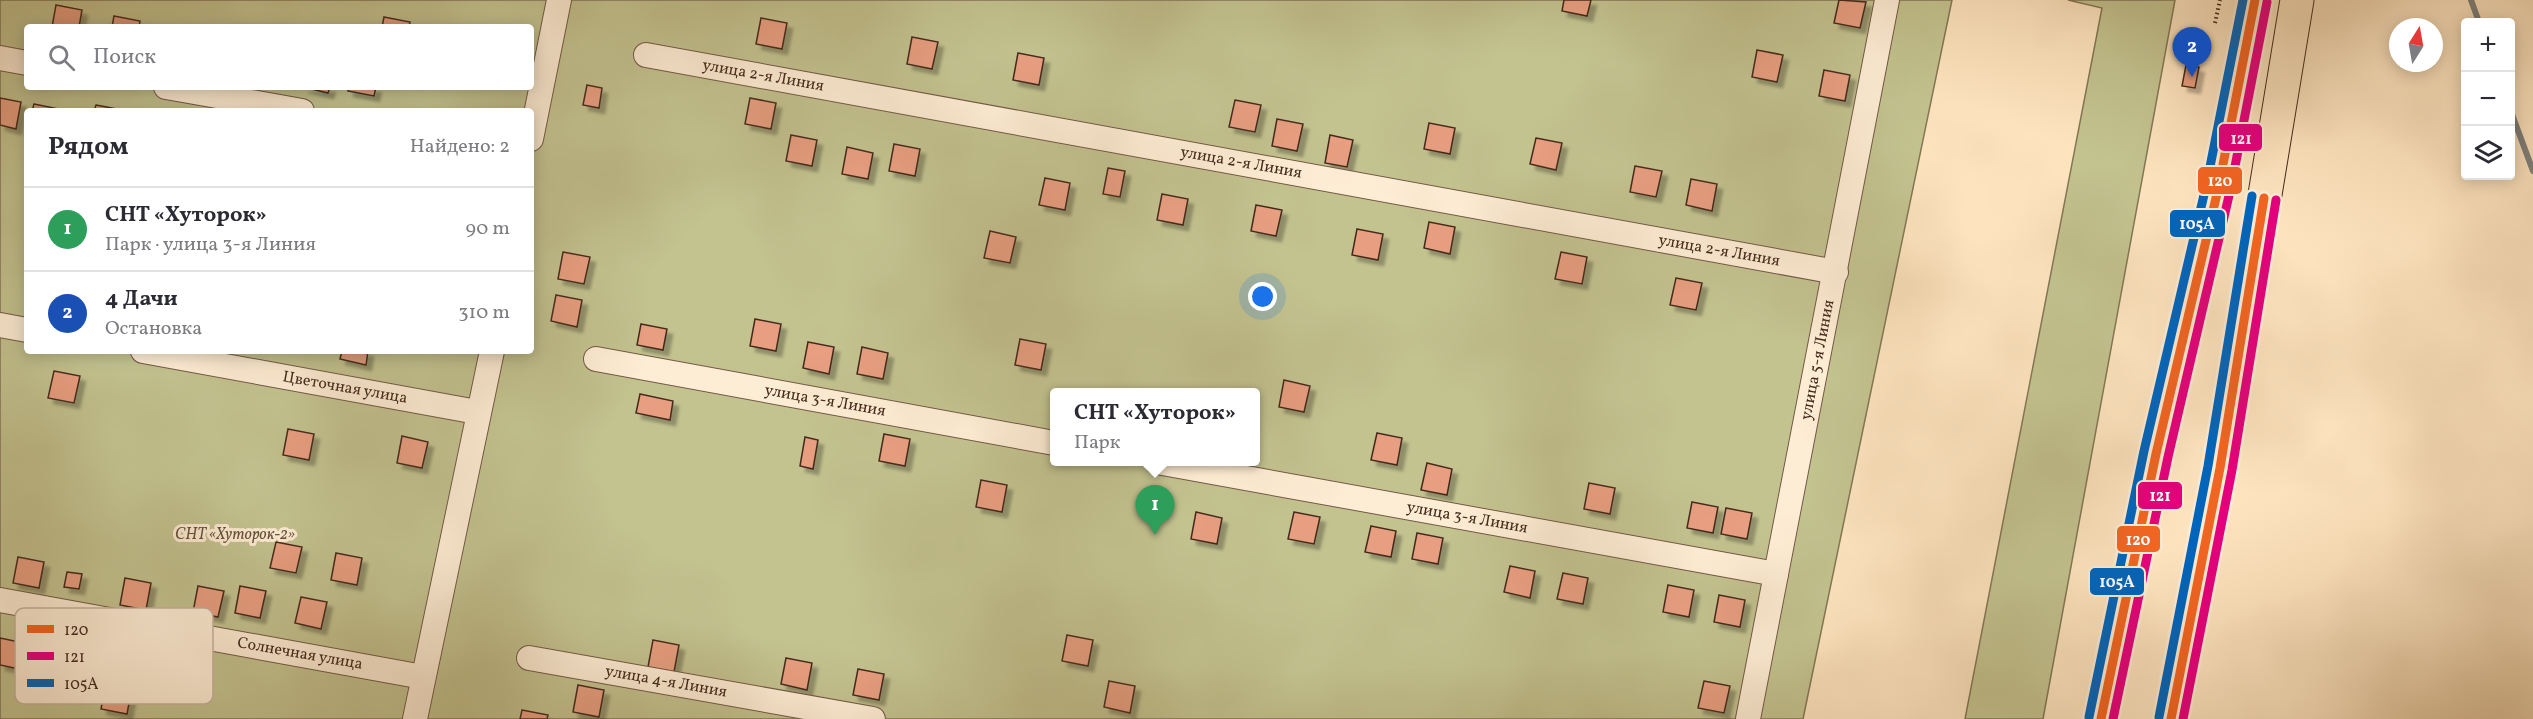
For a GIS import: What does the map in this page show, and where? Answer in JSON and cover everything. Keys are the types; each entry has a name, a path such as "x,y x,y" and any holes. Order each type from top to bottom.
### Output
{"main road":[{"path":"2101,719 2156,454 2219,185 2255,0"},
{"path":"2171,719 2220,468 2297,0"}],"street":[{"path":"534,125 559,0"},
{"name":"улица 5-я Линия","path":"1748,719 1887,0"},
{"name":"улица 2-я Линия","path":"646,55 1836,272"},
{"path":"0,58 24,62"},
{"path":"183,90 285,108"},
{"path":"0,325 24,329"},
{"name":"Цветочная улица","path":"159,354 477,412"},
{"path":"415,719 477,412 491,354"},
{"name":"улица 3-я Линия","path":"596,359 1050,442"},
{"name":"улица 3-я Линия","path":"1179,466 1776,574"},
{"name":"Солнечная улица","path":"0,600 44,608"},
{"name":"Солнечная улица","path":"213,639 423,677"},
{"name":"улица 4-я Линия","path":"529,658 873,719"}],"path":[{"path":"2215,23 2220,0"}],"green space":[{"name":"СНТ «Хуторок-2»","path":"0,0 1952,0 1803,719 0,719"},
{"path":"2068,0 2175,0 2043,719 1965,719 2102,8"}],"building":[{"path":"1564,0 1591,0 1587,16 1562,11"},
{"path":"1839,0 1866,2 1860,28 1834,23"},
{"path":"56,5 82,10 80,24 53,24"},
{"path":"114,16 140,21 140,24 113,24"},
{"path":"384,17 410,22 410,24 383,24"},
{"path":"761,18 787,23 782,49 756,44"},
{"path":"912,37 938,42 932,69 907,64"},
{"path":"1757,50 1783,55 1777,82 1752,77"},
{"path":"1018,53 1044,58 1039,85 1013,80"},
{"path":"2186,65 2199,67 2195,88 2182,86"},
{"path":"1824,70 1850,75 1845,101 1819,96"},
{"path":"587,85 602,88 599,108 583,105"},
{"path":"348,90 375,90 374,96"},
{"path":"0,98 21,102 16,129 0,125"},
{"path":"750,98 776,103 771,129 745,124"},
{"path":"1235,100 1261,105 1255,132 1229,127"},
{"path":"34,104 54,108 33,108"},
{"path":"96,105 112,108 95,108"},
{"path":"1277,119 1303,124 1297,151 1272,146"},
{"path":"1429,123 1455,128 1450,154 1424,149"},
{"path":"791,135 817,140 812,166 786,161"},
{"path":"1330,135 1353,140 1347,167 1325,163"},
{"path":"1536,138 1562,143 1556,170 1530,164"},
{"path":"894,144 920,149 915,176 889,171"},
{"path":"847,147 873,153 868,179 842,174"},
{"path":"1635,166 1662,171 1656,197 1630,192"},
{"path":"1108,168 1125,171 1120,197 1103,194"},
{"path":"1045,178 1070,183 1065,210 1039,205"},
{"path":"1691,179 1717,184 1712,211 1686,205"},
{"path":"1162,194 1188,199 1183,225 1157,220"},
{"path":"1256,205 1282,210 1276,236 1251,231"},
{"path":"1429,222 1455,227 1450,254 1424,248"},
{"path":"1357,229 1383,234 1378,260 1352,255"},
{"path":"990,231 1016,237 1010,263 984,258"},
{"path":"563,252 590,257 584,284 558,279"},
{"path":"1561,252 1587,257 1582,284 1555,279"},
{"path":"1676,278 1702,283 1696,310 1670,305"},
{"path":"556,295 582,300 577,327 551,321"},
{"path":"755,319 781,324 776,351 750,346"},
{"path":"641,324 667,329 663,350 637,345"},
{"path":"1020,339 1046,344 1041,370 1015,365"},
{"path":"808,342 834,347 829,374 803,368"},
{"path":"862,347 888,353 883,379 857,374"},
{"path":"341,354 368,354 366,365 340,359"},
{"path":"54,371 80,376 74,403 48,398"},
{"path":"1284,380 1310,386 1304,412 1279,407"},
{"path":"640,394 673,401 670,420 636,413"},
{"path":"288,429 314,434 309,460 283,455"},
{"path":"1377,433 1402,438 1397,465 1371,460"},
{"path":"884,434 910,439 905,466 879,461"},
{"path":"402,436 428,442 422,468 397,463"},
{"path":"805,437 818,440 813,469 800,466"},
{"path":"1427,463 1452,469 1447,495 1421,490"},
{"path":"981,480 1007,485 1002,512 976,507"},
{"path":"1589,483 1615,488 1610,514 1584,509"},
{"path":"1692,502 1718,507 1713,533 1687,528"},
{"path":"1726,508 1752,513 1747,539 1721,534"},
{"path":"1196,512 1222,518 1217,544 1191,539"},
{"path":"1294,512 1320,517 1314,544 1288,539"},
{"path":"1371,526 1396,531 1391,557 1365,552"},
{"path":"1417,533 1443,538 1438,564 1412,559"},
{"path":"276,542 302,547 296,573 270,568"},
{"path":"336,553 362,558 357,585 331,580"},
{"path":"18,557 44,562 39,588 13,583"},
{"path":"1510,566 1535,571 1530,598 1504,592"},
{"path":"67,572 82,574 79,589 64,587"},
{"path":"1563,573 1588,578 1583,604 1557,599"},
{"path":"125,578 151,583 146,608 120,605"},
{"path":"1668,585 1694,590 1689,617 1663,612"},
{"path":"198,586 224,591 218,617 213,616 213,608 194,608"},
{"path":"240,586 266,591 260,618 235,613"},
{"path":"1719,595 1745,600 1740,627 1714,622"},
{"path":"301,597 327,602 321,629 295,623"},
{"path":"1067,635 1093,640 1088,666 1062,661"},
{"path":"0,638 15,641 15,668 0,665"},
{"path":"653,640 679,645 674,672 648,667"},
{"path":"786,658 812,663 807,690 781,684"},
{"path":"858,669 884,674 879,700 853,695"},
{"path":"1109,681 1135,686 1130,713 1104,707"},
{"path":"1704,681 1730,686 1724,713 1698,708"},
{"path":"578,685 604,690 599,717 573,712"},
{"path":"102,704 129,704 127,714 101,709"},
{"path":"522,710 548,715 547,719 520,719"}],"waterway":[{"path":"2471,0 2478,18"},
{"path":"2515,122 2533,171"}],"transit line":[{"name":"105А","path":"2089,717 2144,451 2207,182 2243,0"},
{"name":"120","path":"2101,719 2156,454 2219,185 2255,0"},
{"name":"121","path":"2113,719 2168,457 2231,187 2267,2"},
{"name":"105А","path":"2159,717 2208,466 2252,196"},
{"name":"120","path":"2171,719 2220,468 2264,198"},
{"name":"121","path":"2183,719 2232,470 2276,200"}],"place":[{"name":"4 Дачи","path":"2192,77"},
{"name":"СНТ «Хуторок»","path":"1155,535"}]}
